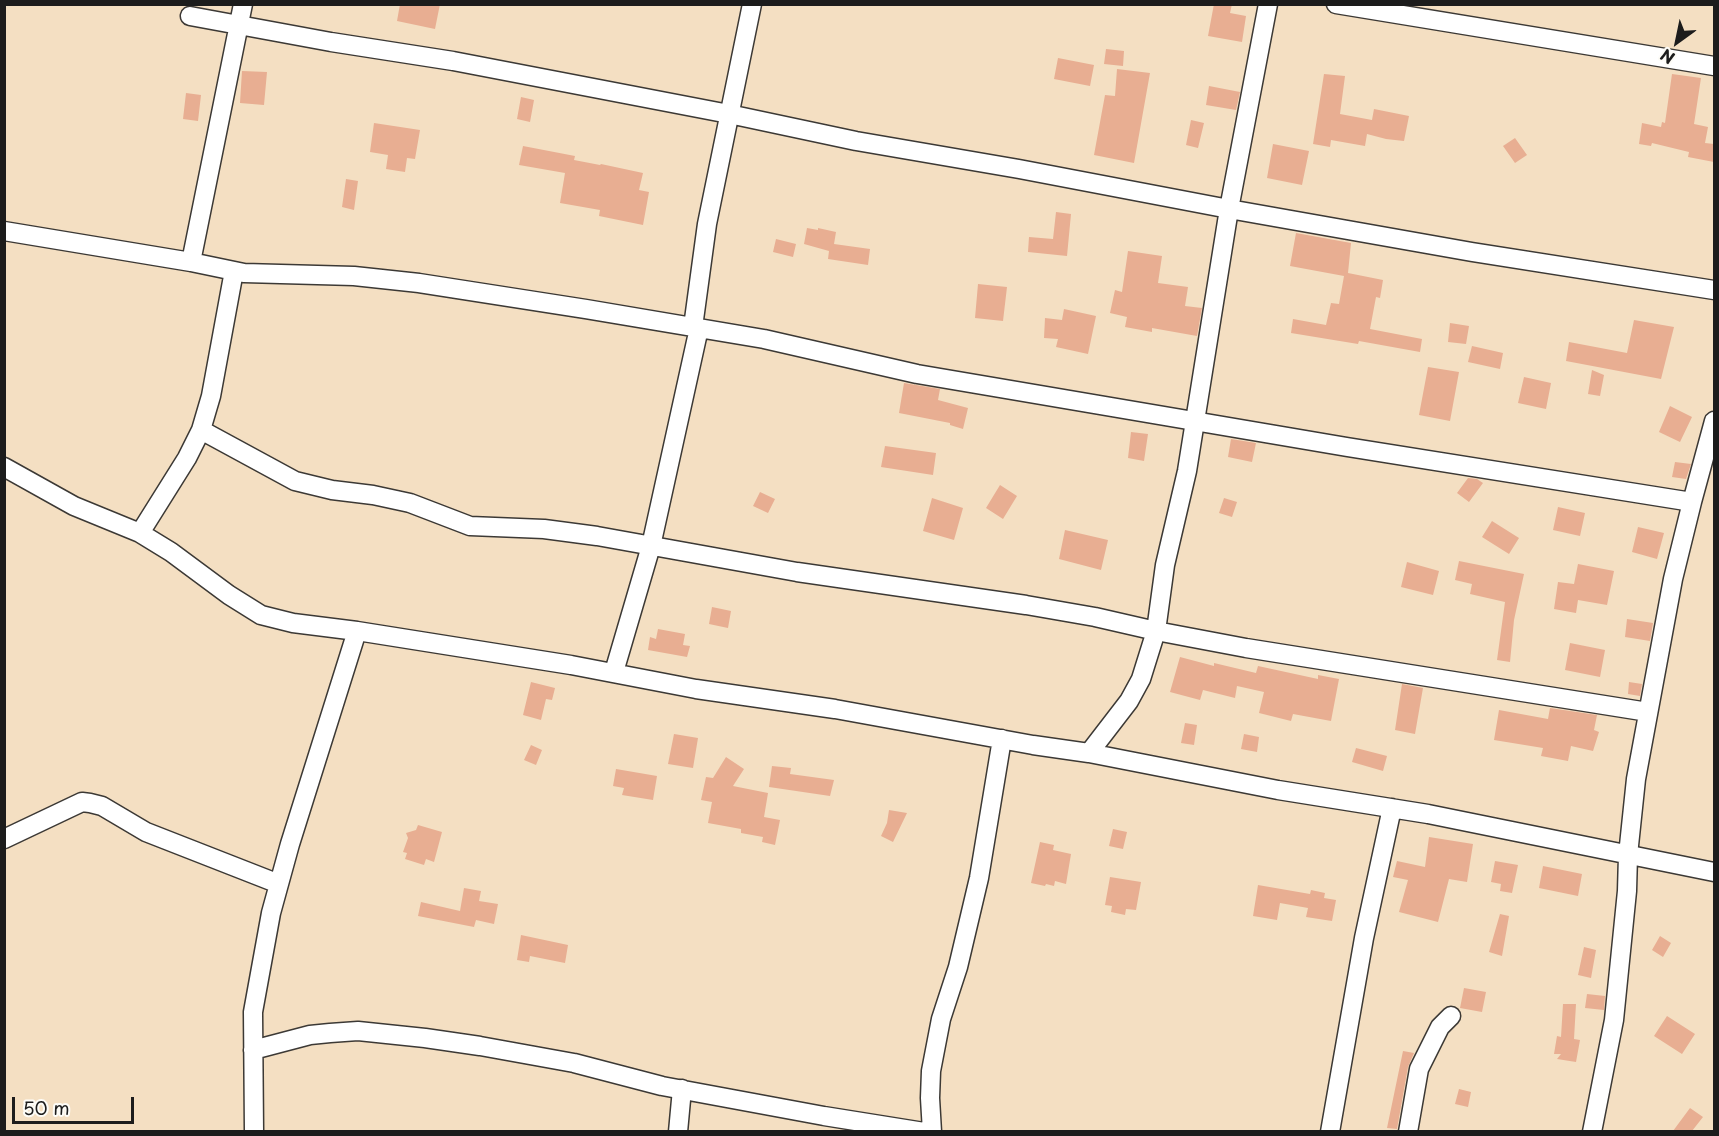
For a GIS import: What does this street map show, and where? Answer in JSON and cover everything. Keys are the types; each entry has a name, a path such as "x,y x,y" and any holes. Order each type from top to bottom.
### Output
{"street":[{"path":"191,262 243,4"},
{"path":"614,672 651,546 696,328 707,224 752,4"},
{"path":"1089,753 1129,700 1141,679 1156,632 1165,565 1187,471 1228,209 1268,4"},
{"path":"1336,4 1714,66"},
{"path":"190,16 331,42 453,61 856,141 1228,209 1472,252 1714,290"},
{"path":"4,231 244,273 354,276 419,283 764,339 917,374 1692,502"},
{"path":"140,533 187,458 201,430 211,396 234,271"},
{"path":"1593,1131 1614,1020 1636,779 1673,579 1714,421"},
{"path":"201,430 295,481 332,490 374,495 410,503 470,526 544,529 597,536 796,572 1026,605 1258,650 1648,712"},
{"path":"4,467 74,506 140,533 261,615 293,623 614,672 696,689 835,709 1089,753 1278,790 1392,808 1714,872"},
{"path":"255,1131 254,1012 271,913 357,631"},
{"path":"932,1131 931,1071 941,1019 958,967 979,879 1002,739"},
{"path":"4,839 82,802 90,803 102,806 146,832 279,884"},
{"path":"1330,1131 1364,938 1392,808"},
{"path":"1408,1131 1419,1069 1440,1027 1451,1016"},
{"path":"253,1050 310,1035 358,1031 399,1035 480,1046 574,1063 682,1089 824,1116 924,1131"},
{"path":"678,1131 682,1089"}],"building":[{"path":"400,4 440,4 435,29 397,21"},
{"path":"1214,4 1232,4 1230,13 1246,16 1242,42 1208,36"},
{"path":"1106,49 1124,51 1123,66 1104,64"},
{"path":"1058,58 1094,65 1090,86 1054,79"},
{"path":"1117,69 1150,73 1134,163 1094,155 1105,95 1115,96"},
{"path":"242,71 267,72 264,105 240,103"},
{"path":"1324,74 1345,76 1340,114 1372,120 1374,109 1409,116 1404,141 1367,134 1365,146 1331,140 1330,147 1313,144"},
{"path":"1672,74 1701,78 1694,124 1708,127 1705,143 1714,144 1714,162 1688,157 1689,152 1652,143 1651,146 1639,144 1642,123 1661,127 1662,122 1665,123"},
{"path":"1209,86 1240,92 1236,110 1206,105"},
{"path":"186,93 201,95 198,121 183,119"},
{"path":"521,97 534,100 530,122 517,119"},
{"path":"1191,120 1204,123 1198,148 1186,145"},
{"path":"374,123 420,130 415,159 407,158 405,172 386,169 388,155 370,152"},
{"path":"1515,138 1527,155 1515,163 1503,146"},
{"path":"1273,144 1309,151 1302,185 1267,178"},
{"path":"523,146 575,156 574,160 643,173 639,190 649,192 643,225 599,216 600,210 560,203 565,173 519,165"},
{"path":"346,179 358,181 354,210 342,207"},
{"path":"1056,212 1071,214 1067,256 1028,252 1029,237 1053,239"},
{"path":"807,228 836,232 834,244 870,249 868,265 828,259 829,251 804,244"},
{"path":"1296,233 1351,243 1348,273 1383,280 1380,298 1376,297 1370,329 1422,339 1420,352 1359,341 1358,344 1291,333 1293,319 1326,325 1331,303 1339,304 1344,276 1290,266"},
{"path":"776,239 796,244 793,257 773,252"},
{"path":"1128,251 1162,256 1158,283 1188,287 1185,306 1202,308 1197,336 1152,328 1152,332 1125,327 1127,317 1110,313 1115,290 1122,292"},
{"path":"978,284 1007,287 1003,321 975,318"},
{"path":"1064,309 1096,316 1088,354 1056,347 1058,339 1044,338 1045,318 1062,320"},
{"path":"1634,320 1674,327 1661,379 1566,361 1569,342 1627,353"},
{"path":"1450,323 1469,326 1466,344 1448,342"},
{"path":"1472,346 1503,353 1500,369 1468,362"},
{"path":"1428,367 1459,372 1450,421 1419,415"},
{"path":"1592,370 1604,375 1600,396 1588,394"},
{"path":"1524,377 1551,383 1546,409 1518,403"},
{"path":"904,383 940,389 938,400 968,408 963,429 950,425 950,423 899,413"},
{"path":"1670,406 1692,417 1680,442 1659,432"},
{"path":"1131,432 1148,434 1144,461 1128,458"},
{"path":"1231,439 1256,443 1252,462 1228,457"},
{"path":"885,446 936,453 933,475 881,467"},
{"path":"1675,462 1691,464 1686,479 1672,477"},
{"path":"1468,478 1477,479 1483,483 1469,502 1457,493"},
{"path":"1000,485 1017,496 1003,519 986,508"},
{"path":"760,492 775,499 768,513 753,506"},
{"path":"932,498 963,508 954,540 923,531"},
{"path":"1224,498 1237,502 1232,517 1219,513"},
{"path":"1558,507 1585,513 1580,536 1553,530"},
{"path":"1492,521 1519,538 1509,554 1482,537"},
{"path":"1638,527 1664,533 1657,559 1632,552"},
{"path":"1065,530 1108,540 1101,570 1059,559"},
{"path":"1459,561 1524,574 1514,620 1510,662 1497,660 1505,602 1470,594 1472,584 1455,580"},
{"path":"1407,562 1439,571 1433,595 1401,587"},
{"path":"1578,564 1614,571 1607,605 1578,600 1576,613 1554,609 1558,582 1574,584"},
{"path":"712,607 731,611 728,628 709,624"},
{"path":"1627,619 1653,623 1650,641 1625,637"},
{"path":"658,629 685,634 683,645 690,646 687,657 648,650 650,637 656,639"},
{"path":"1570,643 1605,650 1600,677 1565,670"},
{"path":"1180,657 1214,666 1214,663 1256,673 1258,666 1318,679 1318,675 1339,679 1331,721 1293,714 1291,721 1259,713 1264,692 1237,686 1235,698 1203,690 1200,700 1170,692"},
{"path":"531,682 555,688 552,700 546,699 541,720 523,715"},
{"path":"1629,682 1642,684 1640,696 1628,694"},
{"path":"1402,684 1423,688 1415,734 1395,730"},
{"path":"1550,708 1597,715 1594,730 1599,732 1593,751 1571,746 1568,761 1541,756 1543,748 1494,740 1499,710 1548,719"},
{"path":"1185,723 1197,725 1194,745 1181,743"},
{"path":"674,734 698,738 693,768 668,764"},
{"path":"1244,734 1259,737 1257,752 1241,749"},
{"path":"531,745 542,750 536,765 524,760"},
{"path":"1356,748 1387,756 1383,771 1352,762"},
{"path":"726,757 744,769 733,786 768,793 764,817 780,820 775,845 762,842 763,837 741,833 741,829 708,823 712,802 701,800 706,777 713,778"},
{"path":"772,766 791,768 790,774 834,780 830,796 769,787"},
{"path":"616,769 657,776 653,800 622,795 624,788 613,786"},
{"path":"889,810 907,813 893,842 881,836 887,823"},
{"path":"418,825 442,832 434,862 426,859 424,865 405,859 407,853 403,852 408,838 406,833 416,830"},
{"path":"1113,829 1127,832 1123,849 1109,846"},
{"path":"1429,837 1473,844 1467,882 1449,879 1438,922 1399,912 1408,880 1393,877 1397,861 1425,867"},
{"path":"1040,842 1054,845 1053,850 1071,854 1066,884 1055,881 1054,886 1031,883"},
{"path":"1495,861 1518,865 1512,893 1500,891 1501,884 1491,882"},
{"path":"1543,866 1582,874 1578,896 1539,888"},
{"path":"1110,877 1141,882 1136,910 1126,909 1125,915 1111,912 1112,906 1105,905"},
{"path":"1258,885 1310,894 1311,890 1325,893 1324,898 1336,900 1332,921 1306,917 1308,908 1280,903 1277,920 1253,916"},
{"path":"464,888 481,891 479,901 498,904 494,924 476,920 474,927 418,916 421,902 460,911"},
{"path":"1500,914 1509,916 1502,956 1489,952"},
{"path":"521,935 568,945 565,963 530,956 529,962 517,960"},
{"path":"1660,936 1671,943 1663,957 1652,950"},
{"path":"1584,947 1596,950 1591,978 1578,975"},
{"path":"1464,988 1486,992 1482,1012 1460,1008"},
{"path":"1587,994 1605,996 1604,1010 1585,1008"},
{"path":"1563,1004 1576,1004 1574,1039 1580,1040 1576,1062 1557,1059 1561,1054 1554,1054 1557,1036 1561,1037"},
{"path":"1667,1016 1695,1034 1682,1054 1654,1036"},
{"path":"1403,1051 1414,1053 1408,1067 1397,1129 1387,1128"},
{"path":"1459,1089 1471,1092 1468,1107 1455,1104"},
{"path":"1690,1108 1703,1117 1692,1131 1673,1131"}]}
